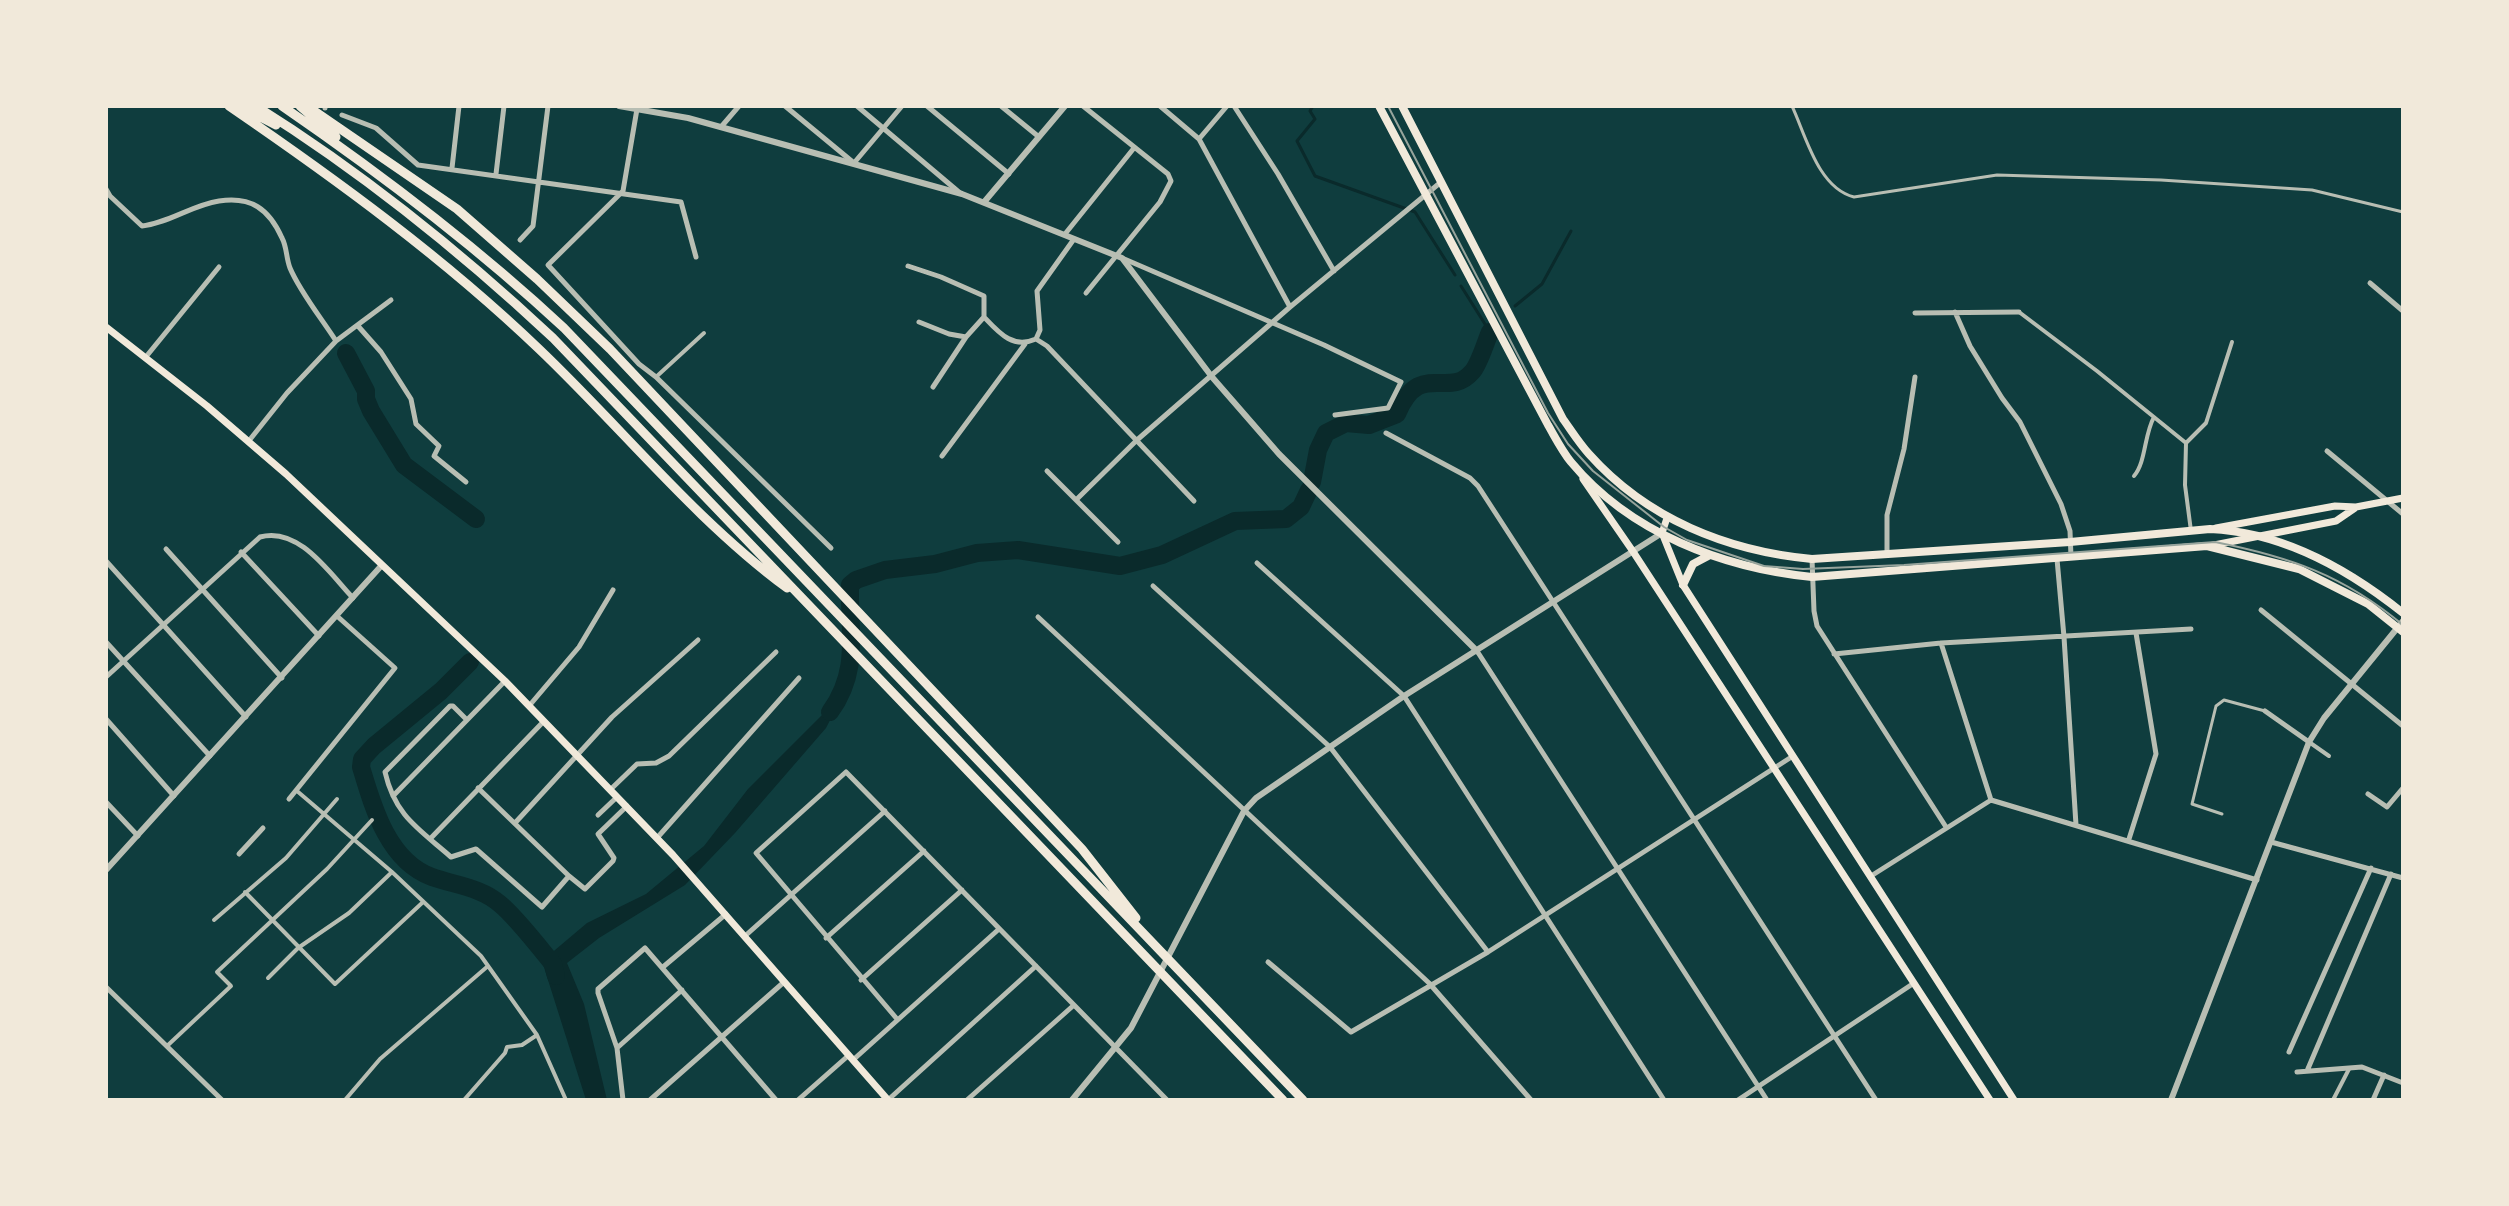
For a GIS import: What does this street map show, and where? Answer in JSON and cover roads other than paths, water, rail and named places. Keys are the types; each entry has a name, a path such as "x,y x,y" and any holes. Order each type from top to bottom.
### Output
{"highway":[{"path":"229,106 426,249 539,349 739,550 809,605"},
{"path":"238,106 311,142"},
{"path":"256,106 427,227 514,302 623,409 1280,1096"},
{"path":"282,106 362,160"},
{"path":"300,106 564,328 1303,1100"},
{"path":"307,106 457,209 610,349 1082,849 1154,944"}],"main road":[{"path":"1379,106 1570,461 1632,550 1990,1100"},
{"path":"1402,106 1563,419 1588,453 1628,489 1667,518 1712,539 1775,555 1812,559 1887,555 2210,529 2335,506 2356,507 2403,498"},
{"path":"106,327 248,442 505,681 657,838 888,1100"},
{"path":"1570,461 1597,489 1628,513 1662,533 1711,555 1771,573 1812,577 2207,546 2336,521 2356,507"},
{"path":"1667,518 1662,533 1683,585 2014,1100"},
{"path":"2210,529 2256,536 2317,556 2358,579 2403,613"},
{"path":"2207,546 2299,569 2368,604 2401,627"},
{"path":"1683,585 1693,564 1711,555"}],"street":[{"path":"452,168 459,106"},
{"path":"496,174 504,106"},
{"path":"520,240 533,227 548,106"},
{"path":"619,106 688,118 985,201 1273,323 1401,382 1388,408 1335,415"},
{"path":"721,127 739,106"},
{"path":"785,106 854,163"},
{"path":"857,106 962,194"},
{"path":"854,163 902,106"},
{"path":"927,106 1009,174"},
{"path":"1001,106 1039,137"},
{"path":"985,201 1065,106"},
{"path":"1083,106 1168,174 1171,181 1119,256 1086,293"},
{"path":"1160,106 1199,139 1290,307"},
{"path":"1199,139 1227,106"},
{"path":"1234,106 1334,271"},
{"path":"637,109 623,191 548,265 639,364 831,548"},
{"path":"342,115 376,128 415,164 623,191 683,202 696,257"},
{"path":"1065,234 1134,148"},
{"path":"1077,499 1137,440 1290,307 1441,182"},
{"path":"106,189 142,226 154,225 219,201 238,201 265,210 283,239 290,268 336,341"},
{"path":"942,456 1025,344 1036,339 1040,332 1037,291 1075,238"},
{"path":"1119,256 1212,377 1284,459 1477,651 1767,1100"},
{"path":"908,266 984,296 984,317 966,337 933,387"},
{"path":"145,358 219,267"},
{"path":"2370,283 2403,311"},
{"path":"248,442 287,393 336,341 391,300"},
{"path":"1955,312 1970,346 2020,422 2061,504 2067,520 2071,557"},
{"path":"1915,313 2019,312 2186,443"},
{"path":"984,317 1012,341 1025,344"},
{"path":"919,322 966,337"},
{"path":"358,326 381,352 411,399 416,424 439,446 434,456 466,482"},
{"path":"656,377 704,333"},
{"path":"1036,339 1047,346 1194,501"},
{"path":"1047,346 1051,340"},
{"path":"2191,531 2185,485 2186,443 2206,423 2232,342"},
{"path":"1887,555 1887,515 1904,449 1915,377"},
{"path":"2134,476 2141,465 2143,445 2154,417"},
{"path":"1386,433 1475,483 1876,1100"},
{"path":"2327,451 2403,514"},
{"path":"1047,471 1118,542"},
{"path":"1072,1100 1131,1028 1244,811 1256,798 1404,696 1662,533"},
{"path":"106,677 260,537 273,535 304,547 353,598"},
{"path":"166,549 282,678"},
{"path":"241,552 319,636"},
{"path":"1812,559 1817,626 1946,827"},
{"path":"2057,559 2076,825"},
{"path":"106,561 246,717"},
{"path":"1257,563 1404,696 1664,1100"},
{"path":"106,870 382,565"},
{"path":"1153,586 1330,747 1488,952"},
{"path":"529,706 579,647 613,590"},
{"path":"2261,610 2403,726"},
{"path":"289,799 395,668 337,616"},
{"path":"1038,617 1431,986 1531,1100"},
{"path":"2171,1100 2309,742 2351,684 2401,627"},
{"path":"1834,654 1941,643 2191,629"},
{"path":"2129,839 2156,754 2136,633"},
{"path":"515,823 612,717 698,640"},
{"path":"106,642 211,757"},
{"path":"1941,643 1991,800"},
{"path":"611,789 637,764 656,763 669,756 776,652"},
{"path":"657,838 799,678"},
{"path":"393,796 505,681"},
{"path":"467,720 451,705 385,772 403,816 451,857 476,849 543,907 569,876"},
{"path":"2265,711 2329,756"},
{"path":"106,719 174,797"},
{"path":"430,839 544,721"},
{"path":"1268,962 1351,1032 1488,952 1793,756"},
{"path":"897,1019 756,853 846,772 1167,1100"},
{"path":"478,788 585,889 613,861 613,856 598,834 627,806"},
{"path":"2368,794 2387,807 2403,788"},
{"path":"297,791 392,872 481,956 537,1035 566,1100"},
{"path":"598,815 618,796"},
{"path":"214,920 286,858 337,799"},
{"path":"1871,876 1991,800 2257,880"},
{"path":"106,802 139,837"},
{"path":"745,936 885,811"},
{"path":"166,1047 231,986 217,972 372,820"},
{"path":"239,854 263,828"},
{"path":"2271,842 2403,878"},
{"path":"826,938 924,851"},
{"path":"2289,1052 2371,868"},
{"path":"268,978 298,948 349,913 392,872"},
{"path":"2307,1071 2391,874"},
{"path":"861,980 962,890"},
{"path":"245,892 335,984 422,903"},
{"path":"663,967 726,914"},
{"path":"798,1100 897,1019 999,929"},
{"path":"623,1100 617,1069 617,1048 598,989 645,948 776,1100"},
{"path":"345,1100 380,1059 488,966"},
{"path":"888,1100 1036,966"},
{"path":"650,1100 785,982"},
{"path":"1738,1100 1914,983"},
{"path":"106,987 222,1100"},
{"path":"617,1048 682,990"},
{"path":"967,1100 1074,1005"},
{"path":"464,1100 507,1047 522,1045 537,1035"},
{"path":"2297,1072 2362,1067 2403,1083"},
{"path":"2333,1100 2349,1069"},
{"path":"2373,1100 2384,1075"}],"lane":[{"path":"1792,106 1828,180 1840,192 1854,197 1997,175 2161,180 2312,190 2403,212"},
{"path":"2222,814 2192,804 2216,706 2224,700 2265,711"}],"water":[{"path":"844,693 826,728 735,833 685,885 599,938 567,963 584,1004 607,1100 586,1100 542,961 587,923 646,894 704,846 748,789"}],"waterway":[{"path":"1313,106 1310,111 1315,119 1297,141 1315,176 1415,212 1455,275"},
{"path":"1515,306 1542,284 1571,231"},
{"path":"1461,286 1490,332"},
{"path":"1312,482 1318,450 1326,433 1346,423 1369,425 1397,414 1415,388 1425,384 1463,380 1475,369 1490,332"},
{"path":"346,353 366,391 371,411 404,465 476,519"},
{"path":"830,712 846,682 851,651 850,585 856,580 885,570 935,564 977,553 1018,550 1120,566 1162,555 1235,521 1286,519 1301,507 1309,490"},
{"path":"470,662 441,691 374,746 362,759 361,767 384,831 404,859 432,877 493,898 520,924 553,964 556,976"}],"tram line":[{"path":"1388,106 1548,413 1568,444 1593,471 1664,527 1687,540 1764,566 1803,569 1904,565 2215,542 2268,554 2315,570 2359,593 2403,625"}]}
